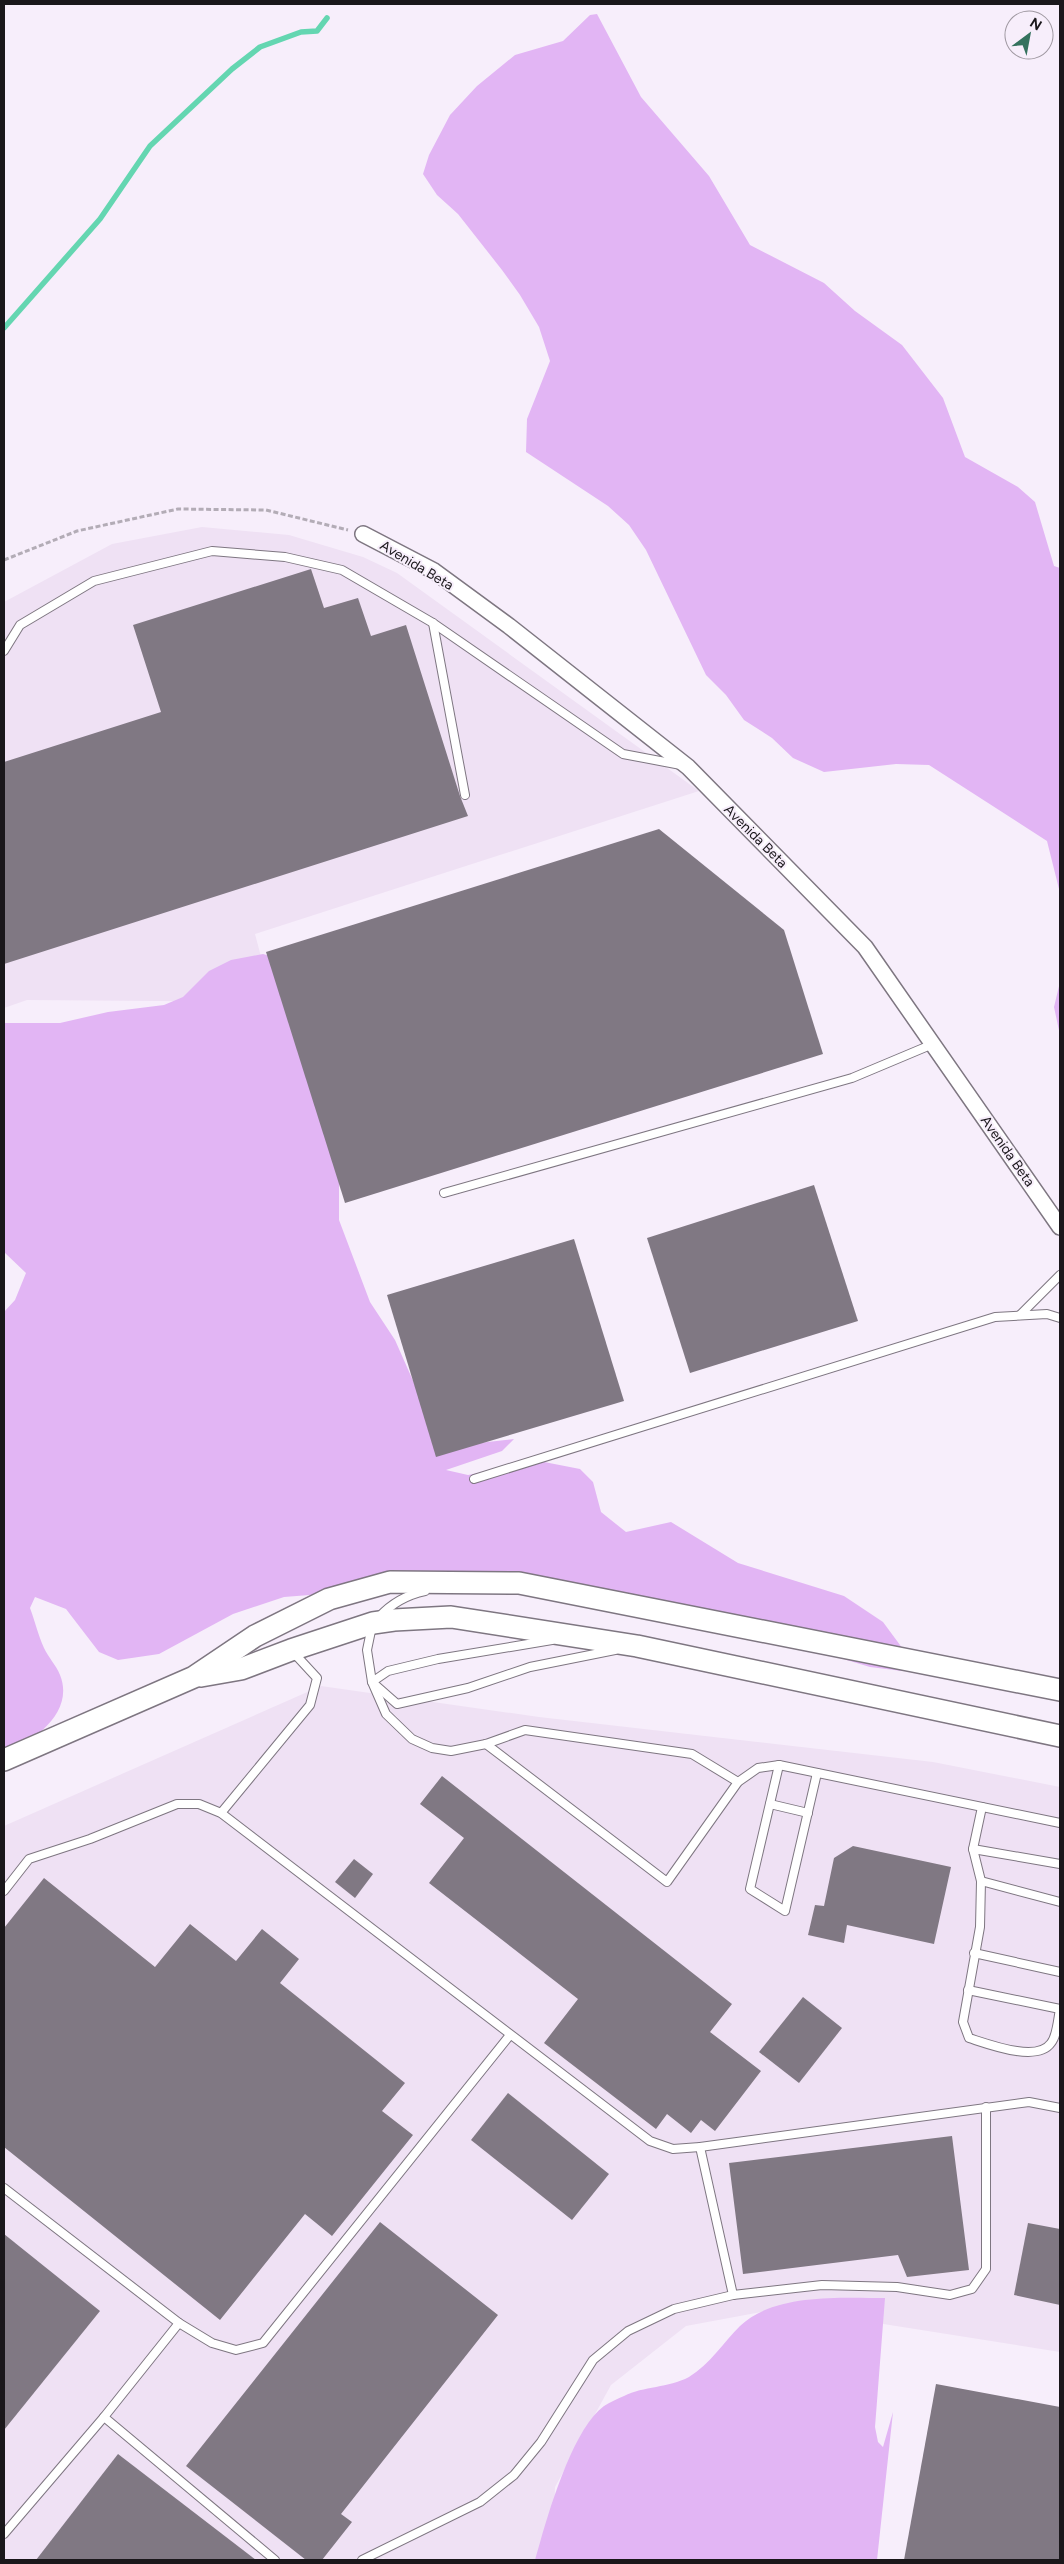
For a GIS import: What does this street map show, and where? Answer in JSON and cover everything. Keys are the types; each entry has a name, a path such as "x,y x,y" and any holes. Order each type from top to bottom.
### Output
{"main road":[{"path":"4,1760 194,1677 255,1636 329,1599 390,1582 519,1583 1060,1690"},
{"path":"194,1677 241,1670 291,1650 373,1623 451,1617 637,1646 1060,1736"}],"street":[{"name":"Avenida Beta","path":"363,534 434,571 509,626 688,767 865,946 1060,1227"}],"lane":[{"path":"4,651 20,626 94,581 212,551 285,557 342,570 433,623 623,754 688,767"},
{"path":"433,623 465,796"},
{"path":"444,1193 852,1078 933,1044"},
{"path":"1020,1316 1060,1275"},
{"path":"474,1479 995,1317 1047,1314 1060,1318"},
{"path":"474,1583 413,1593 392,1604 373,1623 367,1650 372,1682 386,1714 412,1738 432,1748 451,1752 486,1744 525,1730 692,1754 738,1782"},
{"path":"372,1682 388,1671 438,1659 581,1636"},
{"path":"372,1682 397,1704 468,1688 530,1667 637,1646"},
{"path":"221,1813 310,1705 317,1678 291,1650"},
{"path":"486,1744 667,1882 738,1782 758,1768 779,1765 1060,1823"},
{"path":"779,1765 750,1889 785,1911 817,1773"},
{"path":"4,1891 29,1859 90,1838 177,1804 200,1804 221,1813 650,2141 673,2149 700,2147 1029,2102 1060,2108"},
{"path":"770,1804 808,1812"},
{"path":"968,1990 1060,2009 1052,2043 1043,2051 1027,2052 992,2045 969,2038 963,2022 968,1990 974,1953 980,1927 981,1881 973,1849 982,1807"},
{"path":"973,1849 1060,1864"},
{"path":"981,1881 1060,1902"},
{"path":"974,1953 1060,1972"},
{"path":"4,2188 179,2323 212,2343 236,2350 263,2343 510,2035"},
{"path":"362,2560 480,2502 514,2476 541,2442 593,2360 628,2331 674,2309 733,2295 822,2285 897,2287 950,2294 972,2289 986,2269 986,2107"},
{"path":"700,2147 733,2295"},
{"path":"4,2534 104,2417 179,2323"},
{"path":"104,2417 274,2560"}],"path":[{"path":"4,560 77,531 178,509 266,510 363,534"}],"shaded area":[{"path":"597,14 641,97 709,176 750,245 824,283 855,311 902,345 943,398 965,457 1018,487 1035,502 1054,566 1060,568 1060,893 1047,841 929,765 896,764 824,772 793,758 772,738 744,720 726,695 706,675 646,550 629,525 608,506 526,452 527,419 550,361 539,327 502,270 458,214 437,195 423,174 429,155 450,115 477,86 515,55 563,41 590,15"},
{"path":"202,527 289,535 363,557 397,573 699,791 255,934 273,1002 27,1000 4,1008 4,602 112,544"},
{"path":"263,954 284,960 339,1149 339,1220 370,1302 395,1340 430,1419 461,1445 514,1439 502,1451 446,1470 468,1475 539,1461 580,1469 593,1482 601,1512 626,1532 671,1522 738,1563 844,1596 883,1622 917,1668 902,1671 870,1667 800,1646 500,1580 284,1597 233,1614 159,1654 118,1660 99,1652 66,1609 35,1597 30,1608 44,1648 60,1675 63,1689 62,1701 57,1713 39,1733 16,1748 4,1753 4,1312 15,1300 26,1273 4,1252 4,1023 60,1023 108,1012 164,1005 183,997 209,971 231,960"},
{"path":"1060,982 1060,1035 1054,1007"},
{"path":"321,1686 539,1717 933,1762 1060,1787 1060,2352 782,2308 686,2326 611,2385 555,2487 553,2560 387,2560 383,2558 379,2560 4,2560 4,1826"},
{"path":"829,2298 885,2298 875,2427 878,2442 883,2447 893,2412 877,2560 535,2560 561,2477 581,2435 592,2418 604,2406 640,2390 681,2381 689,2377 710,2360 740,2326 754,2315 771,2308 789,2303"}],"building":[{"path":"311,569 324,608 358,598 371,636 406,625 468,816 4,964 4,762 161,712 133,625"},
{"path":"659,829 784,930 823,1054 345,1203 266,952"},
{"path":"814,1185 858,1321 690,1373 647,1238"},
{"path":"574,1239 624,1401 436,1457 387,1295"},
{"path":"442,1776 732,2004 710,2032 761,2071 715,2131 701,2120 691,2133 667,2114 656,2129 544,2043 578,1999 429,1883 464,1838 420,1804"},
{"path":"853,1846 951,1867 934,1944 847,1925 844,1943 808,1935 815,1905 824,1906 834,1858"},
{"path":"354,1859 373,1874 355,1898 335,1882"},
{"path":"44,1878 155,1967 190,1924 236,1961 262,1929 299,1959 280,1983 405,2083 382,2111 413,2135 332,2236 305,2214 220,2320 4,2147 4,1928"},
{"path":"803,1997 842,2028 799,2083 759,2052"},
{"path":"508,2093 609,2174 572,2220 471,2140"},
{"path":"952,2136 969,2270 907,2277 898,2255 743,2274 729,2163"},
{"path":"380,2222 498,2315 341,2514 352,2522 322,2560 306,2560 186,2466"},
{"path":"1028,2223 1060,2229 1060,2305 1014,2295"},
{"path":"4,2234 100,2311 4,2430"},
{"path":"936,2384 1060,2407 1060,2560 904,2560"},
{"path":"118,2454 256,2560 36,2560"}],"waterway":[{"path":"4,328 100,219 150,146 232,69 260,47 301,32 317,31 327,18"}]}
